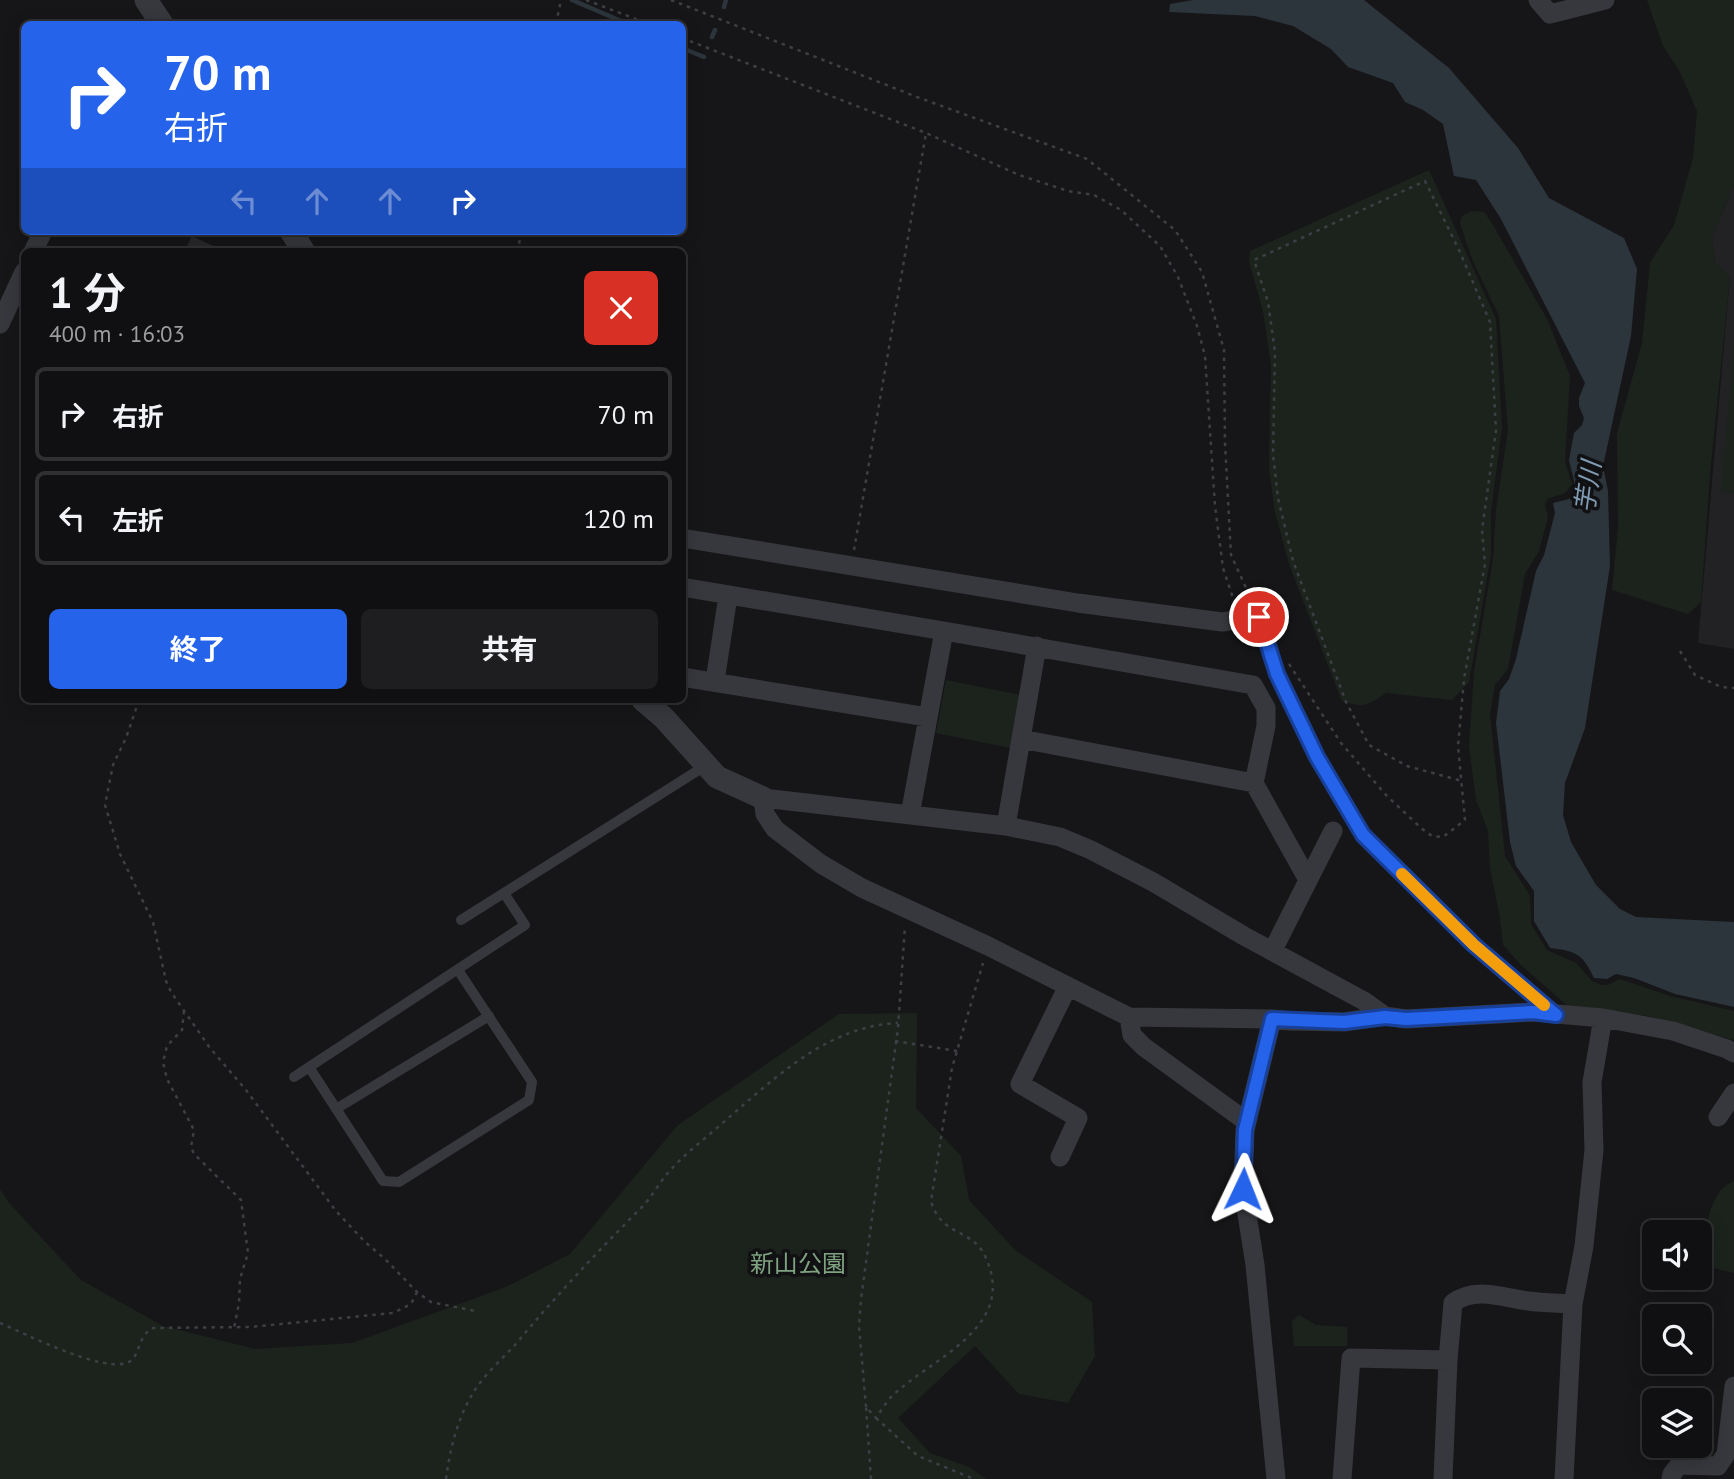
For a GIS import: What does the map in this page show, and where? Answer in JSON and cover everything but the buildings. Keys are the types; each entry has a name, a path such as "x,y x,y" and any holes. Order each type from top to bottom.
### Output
{"street":[{"path":"1538,0 1550,14 1605,0"},
{"path":"0,324 21,278"},
{"path":"686,539 1078,603 1222,622 1259,617"},
{"path":"686,588 1253,685 1266,708 1266,726 1254,783 1308,880"},
{"path":"715,681 728,596"},
{"path":"910,815 944,631"},
{"path":"1006,825 1037,646"},
{"path":"686,677 927,718"},
{"path":"646,703 664,718 717,777 763,798 1006,825 1060,837 1153,881 1244,936 1364,1001 1385,1017"},
{"path":"1021,739 1254,783"},
{"path":"763,798 765,814 775,829 821,864 862,888 988,946 1129,1017 1344,1022 1385,1017 1406,1019 1533,1012 1603,1018 1673,1031 1734,1053"},
{"path":"1273,950 1333,831"},
{"path":"1060,1157 1078,1118 1020,1084 1068,986"},
{"path":"1129,1017 1132,1035 1144,1047 1247,1122"},
{"path":"1564,1479 1573,1304 1584,1247 1594,1150 1592,1082 1603,1018"},
{"path":"1272,1019 1247,1122 1243,1189 1255,1265 1276,1479"},
{"path":"1718,1117 1734,1093"},
{"path":"1443,1479 1453,1303 1462,1296 1485,1293 1530,1301 1573,1304"},
{"path":"1342,1479 1351,1358 1448,1360"},
{"path":"1671,1479 1679,1465 1718,1466 1726,1454 1734,1387"}],"lane":[{"path":"1259,617 1277,674 1317,757 1363,835 1474,945 1556,1015"},
{"path":"461,920 705,766"},
{"path":"294,1077 526,925 504,893"},
{"path":"309,1067 383,1181 400,1182 528,1100 532,1082 458,970"},
{"path":"336,1109 489,1016"}],"path":[{"path":"557,21 561,0"},
{"path":"586,0 641,21"},
{"path":"671,0 917,97 1087,159 1175,230 1202,272 1224,350 1225,443 1231,555 1259,617"},
{"path":"686,40 926,133 1019,175 1068,191 1094,195 1121,210 1160,246 1178,277 1197,326 1205,356 1215,506 1223,568 1235,606 1259,617"},
{"path":"852,565 926,133"},
{"path":"1286,659 1341,743 1386,795 1421,828 1432,836 1443,838 1465,820 1462,781 1458,746 1464,680 1486,564 1482,530 1496,430 1490,322 1425,181 1254,260 1268,302 1275,352 1273,454 1278,498 1293,561 1346,702 1369,746 1407,766 1462,781"},
{"path":"1680,651 1695,675 1721,687 1734,688"},
{"path":"138,703 113,765 104,805 120,854 153,922 166,981 210,1048 246,1090 336,1212 417,1292 431,1302 474,1311"},
{"path":"871,1479 859,1326 898,1023 902,942 911,910"},
{"path":"876,1418 891,1397 978,1328 994,1299 990,1270 984,1253 971,1240 942,1223 935,1215 931,1201 949,1082 988,946"},
{"path":"184,1011 182,1030 167,1046 163,1062 167,1079 194,1130 191,1147 194,1154 241,1200 248,1253 240,1279 234,1328"},
{"path":"446,1479 454,1435 473,1392 564,1286 644,1205 682,1158 763,1088 812,1051 844,1034 874,1024 898,1023"},
{"path":"895,1041 957,1051"},
{"path":"0,1323 85,1359 112,1364 127,1363 135,1357 147,1331 153,1328 234,1328 393,1313 411,1304 417,1292"},
{"path":"866,1407 918,1456 974,1479"}],"shaded area":[{"path":"1734,185 1734,649 1698,643 1730,277 1715,263 1712,237"}],"green space":[{"path":"1647,0 1734,0 1734,185 1712,237 1715,262 1730,277 1710,474 1701,602 1688,614 1612,590 1618,528 1617,433 1642,343 1650,263 1674,225 1693,158 1697,111 1679,70 1663,46"},
{"path":"1429,170 1496,319 1502,428 1491,512 1491,555 1469,682 1452,700 1386,693 1370,703 1356,705 1342,701 1290,567 1275,512 1269,469 1271,365 1263,311 1249,262 1250,251"},
{"path":"1472,211 1484,212 1493,225 1547,319 1570,376 1565,461 1572,484 1565,493 1547,499 1545,506 1548,517 1539,551 1525,574 1508,669 1495,685 1490,714 1505,856 1530,896 1531,924 1547,950 1576,963 1592,981 1601,985 1608,985 1620,979 1670,996 1734,1011 1734,1040 1648,1016 1570,1008 1521,965 1503,945 1490,868 1488,831 1476,800 1469,746 1474,672 1493,559 1496,510 1508,430 1499,316 1472,259 1460,223 1462,216"},
{"path":"1734,340 1734,494 1721,492"},
{"path":"946,680 1021,695 1011,748 936,733"},
{"name":"新山公園","path":"917,1013 916,1108 961,1156 969,1200 1015,1250 1092,1302 1095,1356 1068,1403 1019,1394 975,1346 898,1418 930,1453 969,1467 986,1479 0,1479 0,1189 9,1203 81,1280 163,1326 255,1349 352,1343 506,1287 570,1254 678,1125 839,1014"},
{"path":"1734,1181 1734,1273 1712,1268 1712,1220 1708,1220 1713,1203 1725,1186"},
{"path":"1299,1315 1316,1325 1347,1327 1347,1346 1294,1346 1292,1321"}],"water":[{"name":"芋川","path":"1193,0 1364,0 1449,68 1518,148 1549,198 1624,238 1637,269 1631,336 1603,466 1608,491 1610,566 1585,728 1565,783 1563,815 1571,842 1596,885 1620,909 1636,917 1734,922 1734,1007 1675,994 1616,974 1607,979 1594,978 1578,955 1550,948 1534,921 1534,891 1516,866 1510,842 1496,723 1500,691 1509,679 1516,659 1536,571 1544,555 1555,513 1553,503 1569,499 1574,490 1569,460 1574,433 1582,425 1584,418 1579,398 1585,383 1501,219 1476,180 1454,176 1443,124 1405,102 1393,83 1348,67 1331,49 1293,26 1255,16 1169,12 1170,4"}],"waterway":[{"path":"572,0 621,21"},
{"path":"724,7 726,0"},
{"path":"712,37 715,30"},
{"path":"686,50 704,57"}],"slow traffic":[{"path":"1402,874 1474,945 1544,1005"}],"route":[{"path":"1243,1189 1245,1130 1272,1019 1344,1022 1385,1017 1406,1019 1533,1012 1556,1015 1474,945 1363,835 1317,757 1277,674 1259,617"}]}
